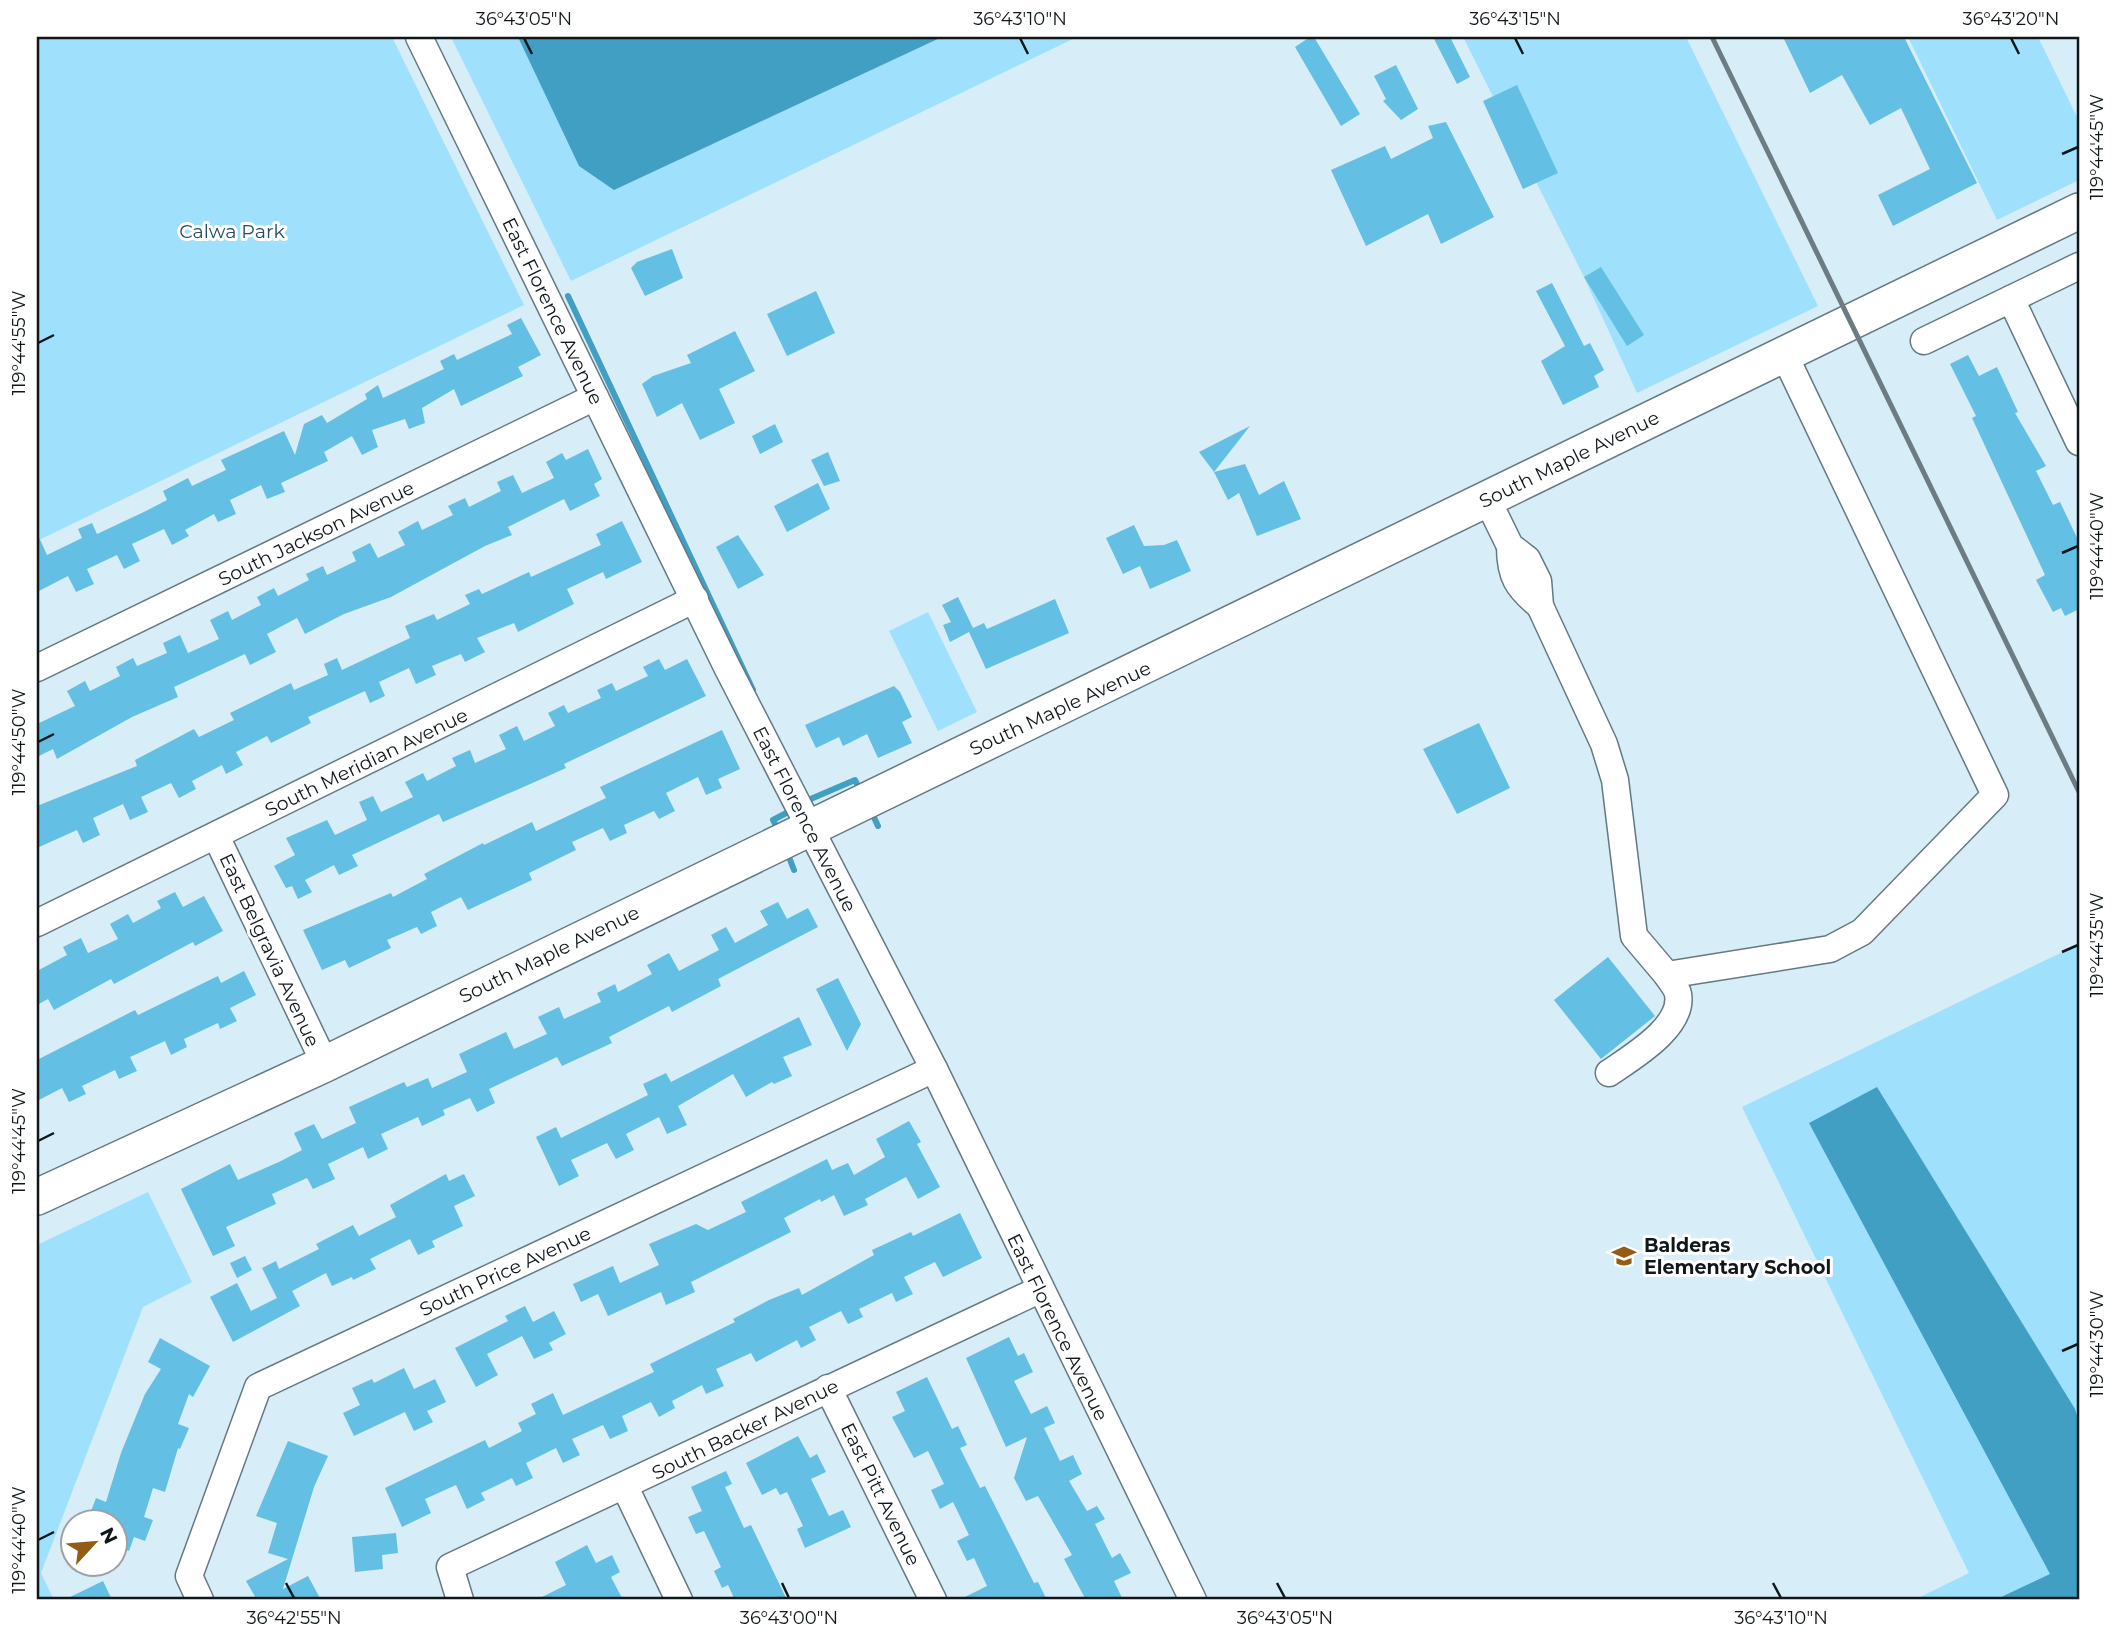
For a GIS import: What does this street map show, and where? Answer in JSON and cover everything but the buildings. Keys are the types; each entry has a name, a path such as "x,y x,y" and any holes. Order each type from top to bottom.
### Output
{"main road":[{"name":"South Maple Avenue","path":"37,1197 325,1064 2079,211"}],"street":[{"name":"East Florence Avenue","path":"419,37 695,599 934,1069 1039,1290 1193,1600"},
{"path":"1924,341 2079,266"},
{"path":"2011,299 2079,442"},
{"path":"1667,975 1830,949 1862,932 1996,795 1784,354"},
{"name":"South Jackson Avenue","path":"37,668 595,397"},
{"path":"1487,499 1510,546 1510,568 1523,592 1540,606 1604,744 1611,768 1634,936 1667,975 1678,993 1677,1007 1668,1026 1650,1044 1609,1073"},
{"name":"South Meridian Avenue","path":"37,923 695,599"},
{"name":"East Belgravia Avenue","path":"216,836 325,1064"},
{"name":"South Price Avenue","path":"200,1600 188,1576 258,1387 934,1069"},
{"name":"South Backer Avenue","path":"460,1600 450,1567 1039,1290"},
{"name":"East Pitt Avenue","path":"828,1388 933,1600"},
{"path":"625,1487 679,1600"}],"green space":[{"name":"Calwa Park","path":"37,37 392,37 524,305 37,541"},
{"path":"451,37 1077,37 571,281"},
{"path":"1463,37 1686,37 1818,306 1637,393 1584,277"},
{"path":"1908,37 2038,37 2079,121 2079,180 1997,220"},
{"path":"928,612 977,712 938,731 889,631"},
{"path":"2079,944 2079,1600 1914,1600 1969,1573 1742,1107"},
{"path":"148,1192 192,1282 143,1307 66,1508 60,1508 60,1523 41,1573 54,1600 37,1600 37,1245"}],"shaded area":[{"path":"518,37 942,37 614,190 579,166"},
{"path":"1877,1087 2075,1409 2079,1423 2079,1600 1995,1600 2050,1574 1809,1123"}],"waterway":[{"path":"568,296 753,690"},
{"path":"806,801 855,780 861,792"},
{"path":"779,832 773,820 792,810"},
{"path":"871,811 878,826"},
{"path":"787,852 794,870"}],"railway":[{"path":"1712,37 2079,792"}],"place":[{"name":"Balderas Elementary School","path":"1624,1256"}]}
